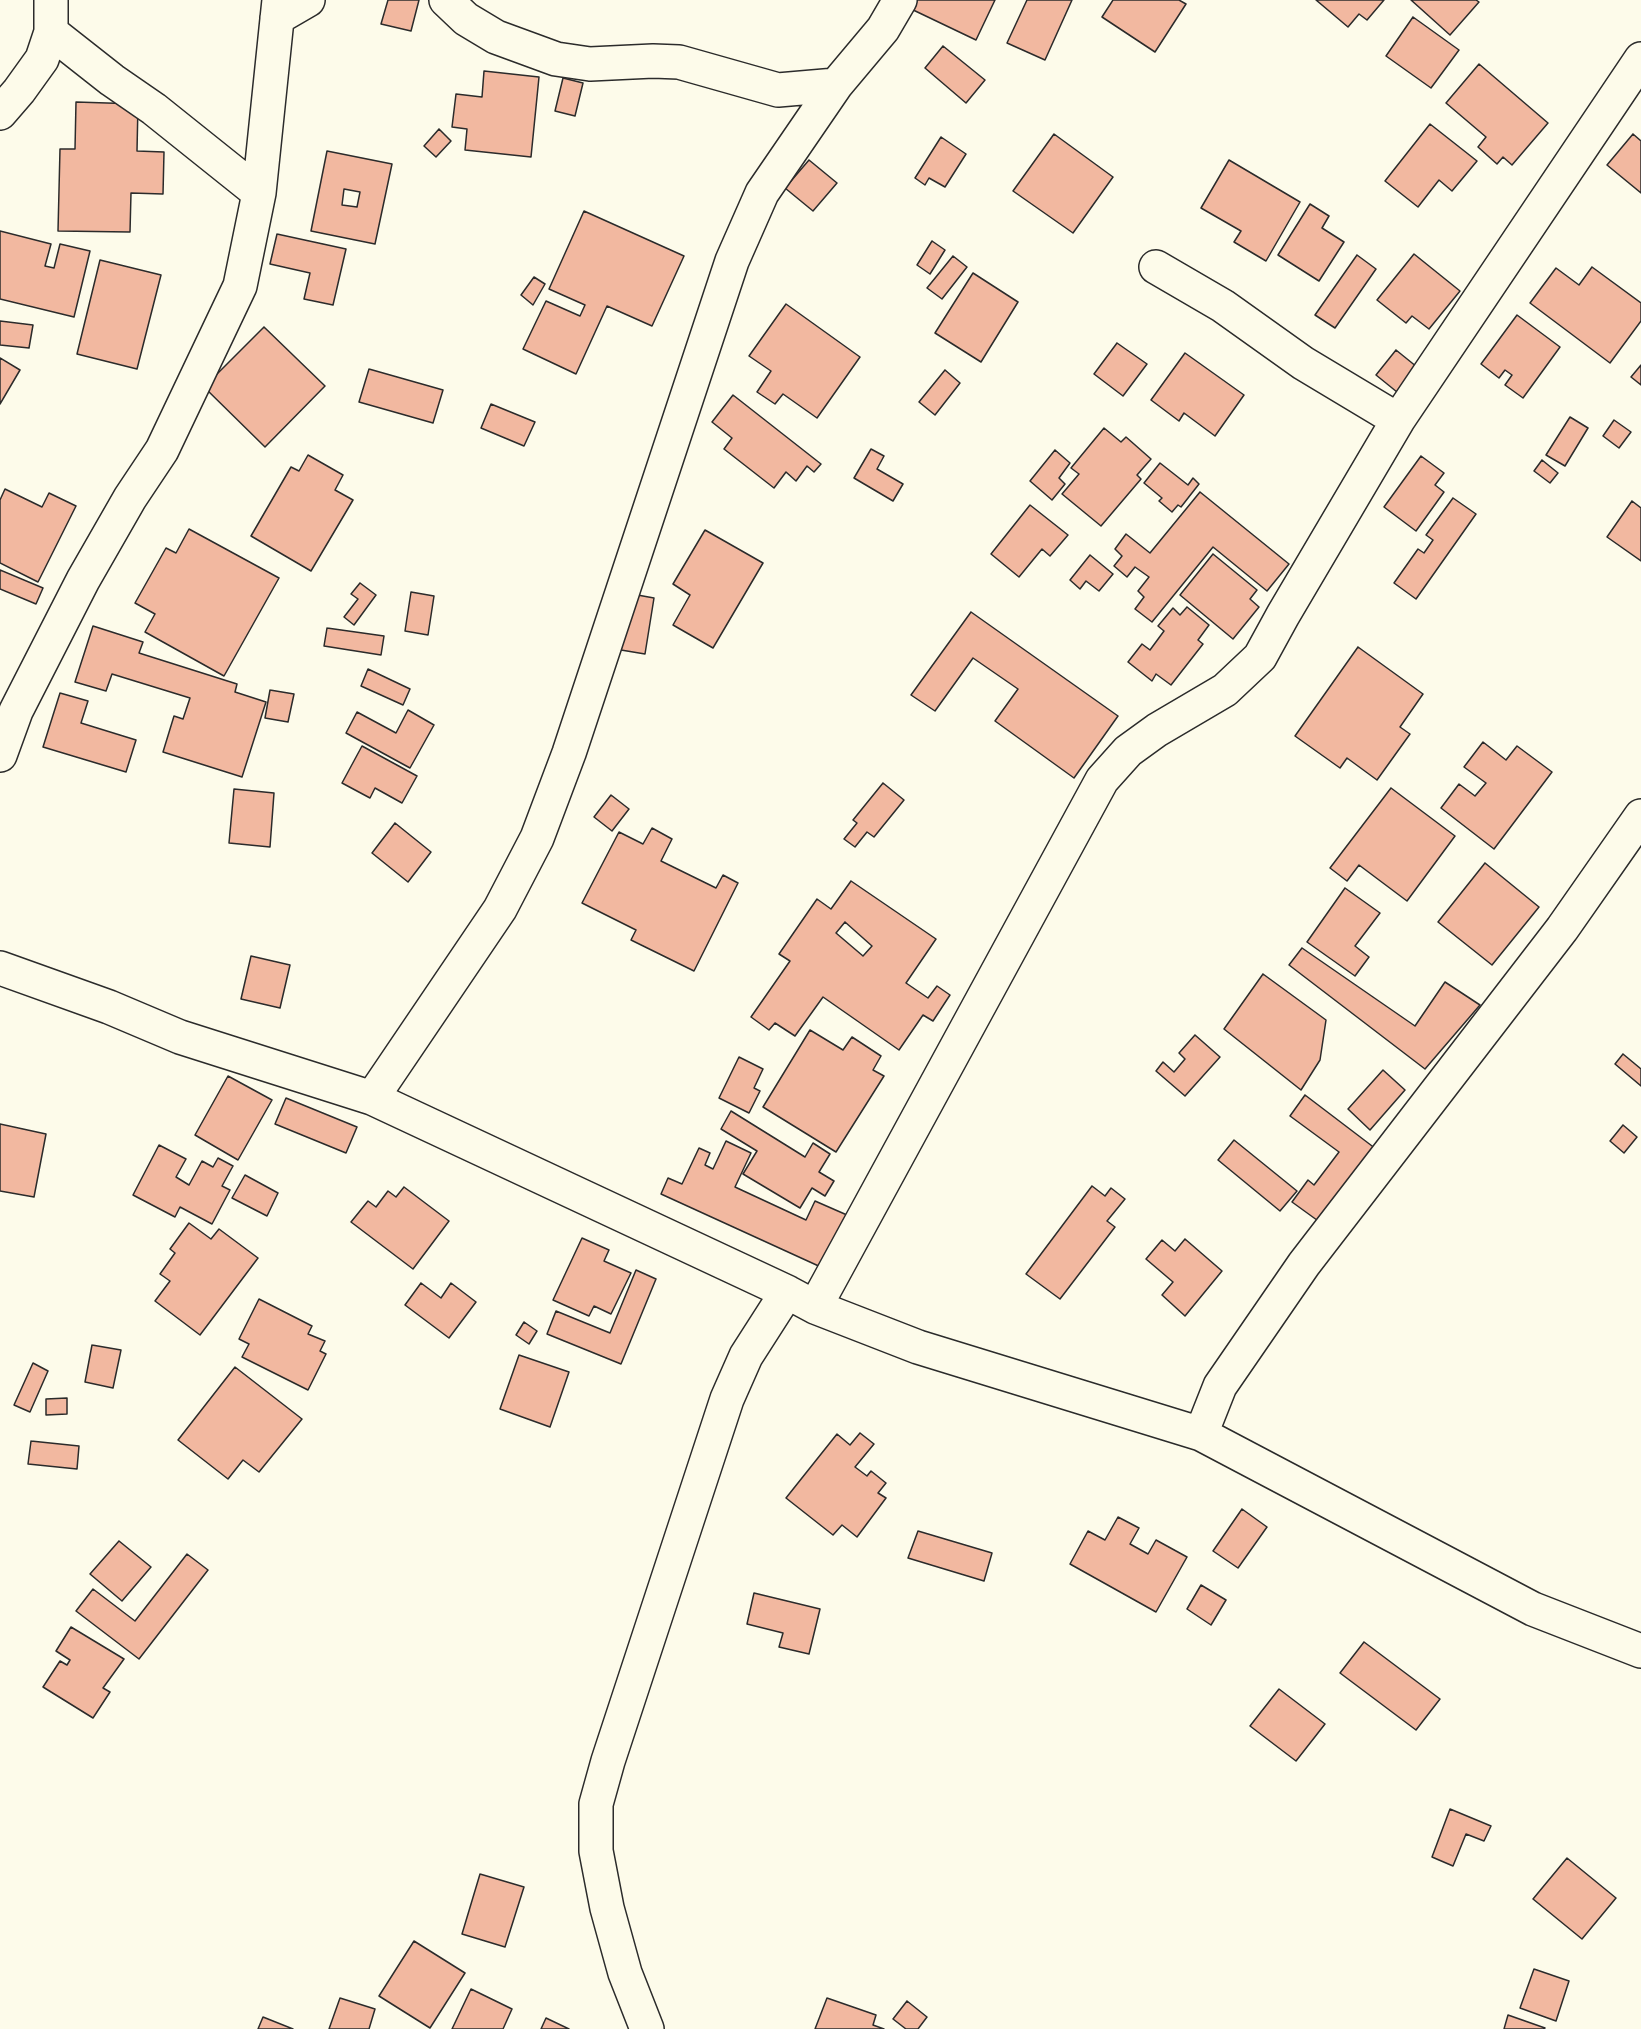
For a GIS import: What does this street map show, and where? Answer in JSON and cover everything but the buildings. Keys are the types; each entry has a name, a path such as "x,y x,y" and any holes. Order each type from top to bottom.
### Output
{"street":[{"path":"0,755 16,711 83,579 130,498 162,450 240,286 259,193 278,9 308,0"},
{"path":"446,0 466,19 496,37 556,59 590,64 679,62 778,90 836,86"},
{"path":"372,1098 500,909 537,838 569,753 732,261 762,194 836,86 883,28 900,0"},
{"path":"51,16 112,80 154,108 259,193"},
{"path":"0,113 42,59 51,16"},
{"path":"647,2029 625,1973 607,1908 596,1851 596,1804 608,1761 727,1399 746,1356 801,1300 1102,780 1128,751 1157,730 1225,690 1260,657 1398,420 1641,59"},
{"path":"1156,267 1223,306 1303,363 1398,420"},
{"path":"1201,1434 1220,1386 1304,1264 1563,929 1641,816"},
{"path":"0,968 109,1007 180,1037 372,1098 801,1300 918,1347 1201,1434 1533,1609 1641,1651"}]}
